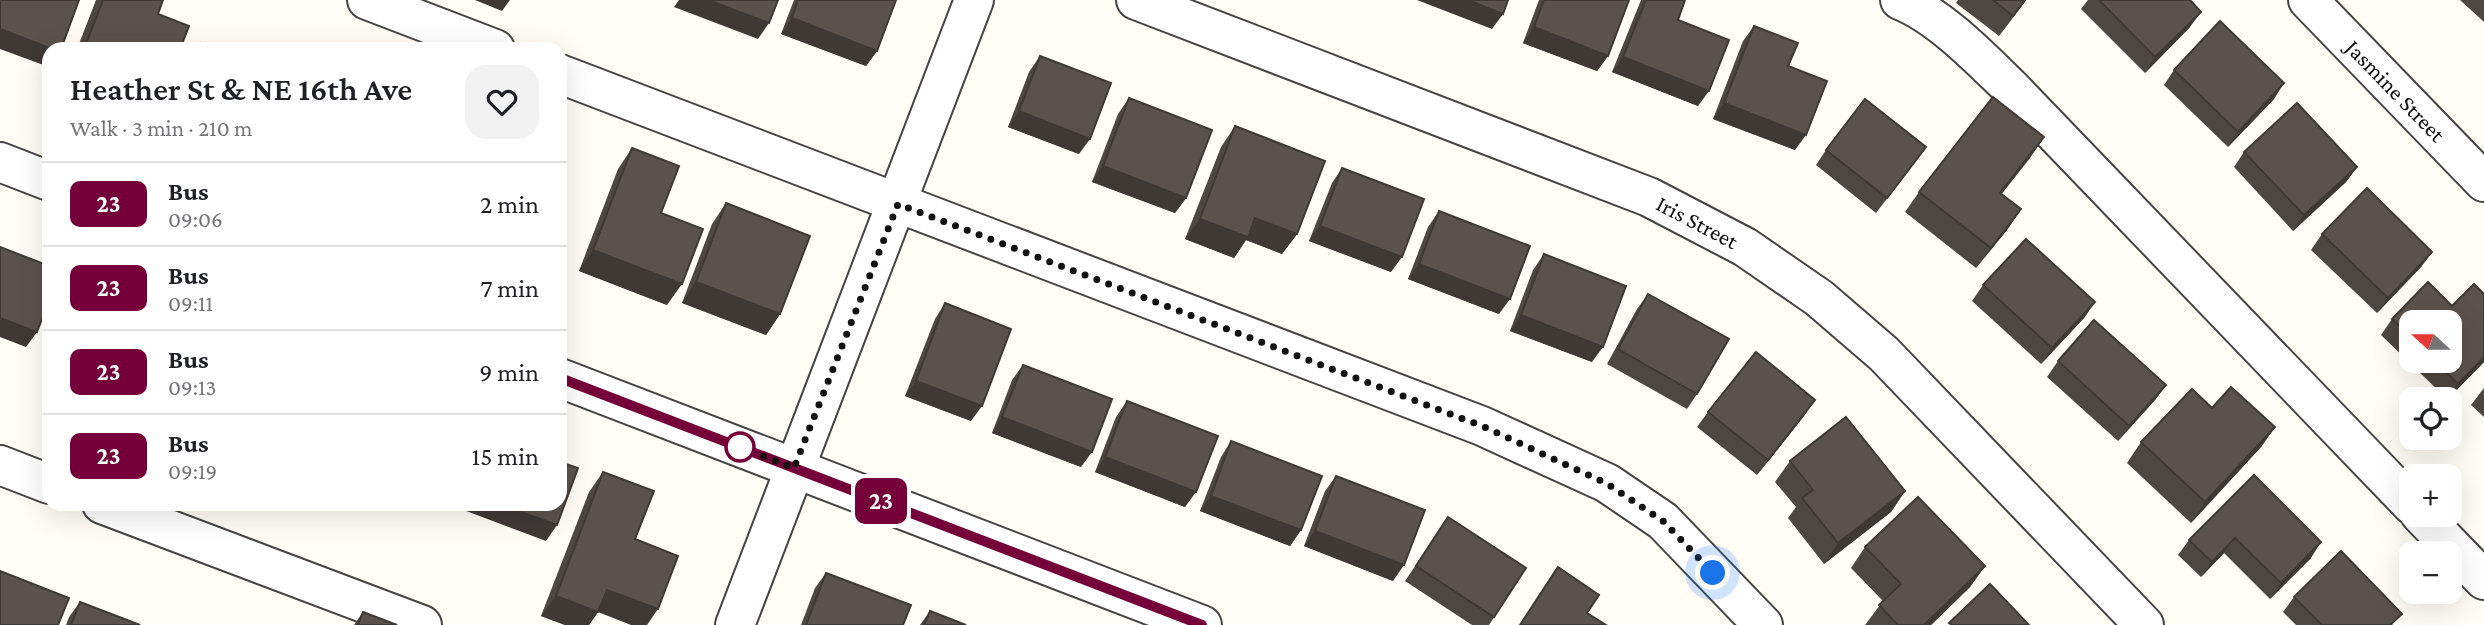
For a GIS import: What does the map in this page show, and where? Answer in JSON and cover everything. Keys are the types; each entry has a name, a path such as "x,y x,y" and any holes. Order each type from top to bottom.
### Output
{"street":[{"path":"367,0 477,42"},
{"path":"735,625 974,0"},
{"name":"Iris Street","path":"1136,0 1649,197 1745,247 1819,298 1884,354 2144,625"},
{"path":"1900,0 1910,4 1961,40 2011,88 2399,491"},
{"name":"Jasmine Street","path":"2308,0 2484,182"},
{"path":"567,77 1482,426 1606,483 1663,521 1763,625"},
{"path":"0,162 42,178"},
{"path":"567,381 1202,625"},
{"path":"0,465 42,481"},
{"path":"121,511 422,625"},
{"path":"2433,527 2484,580"}],"building":[{"path":"0,0 79,0 64,42 42,42 42,45 0,29"},
{"path":"103,0 163,0 158,14 189,26 183,42 87,42"},
{"path":"708,0 778,0 769,23"},
{"path":"798,0 896,0 877,51 792,18"},
{"path":"1468,0 1508,0 1503,14"},
{"path":"1544,0 1629,0 1608,56 1534,27"},
{"path":"1646,0 1685,0 1678,20 1729,40 1709,91 1623,57"},
{"path":"1993,0 2025,0 2013,16"},
{"path":"2099,0 2190,0 2201,12 2155,57"},
{"path":"2220,21 2284,83 2238,132 2174,70"},
{"path":"1754,26 1798,43 1788,66 1827,81 1806,135 1724,103"},
{"path":"1040,56 1111,83 1090,139 1019,111"},
{"path":"1993,97 2044,137 2000,193 2021,209 1991,248 1919,192"},
{"path":"1129,98 1212,130 1186,198 1103,166"},
{"path":"1865,99 1926,147 1887,198 1826,150"},
{"path":"2297,103 2357,167 2304,215 2244,152"},
{"path":"1235,126 1325,161 1297,234 1255,218 1248,237 1200,219"},
{"path":"632,148 679,166 661,213 703,229 682,284 593,250"},
{"path":"1342,168 1424,199 1402,257 1320,226"},
{"path":"2367,188 2432,252 2388,298 2322,234"},
{"path":"726,203 810,236 780,314 696,282"},
{"path":"1439,211 1530,246 1510,299 1419,264"},
{"path":"2026,239 2095,302 2052,348 1983,285"},
{"path":"0,247 42,263 42,319 37,332 0,318"},
{"path":"1544,254 1626,286 1603,347 1521,315"},
{"path":"2428,282 2452,306 2474,284 2484,294 2484,357 2458,384 2447,373 2462,373 2462,310 2401,310"},
{"path":"1648,294 1729,339 1697,394 1618,349"},
{"path":"945,303 1011,329 982,406 916,381"},
{"path":"2399,312 2399,326 2392,319"},
{"path":"2094,320 2166,385 2129,426 2058,361"},
{"path":"1756,352 1815,400 1768,460 1708,412"},
{"path":"1023,365 1112,399 1092,452 1002,417"},
{"path":"2231,387 2275,427 2205,502 2141,442 2192,389 2212,408"},
{"path":"1127,401 1218,436 1196,492 1105,457"},
{"path":"1846,417 1905,491 1838,543 1802,498 1813,490 1790,461"},
{"path":"1231,441 1322,476 1301,530 1211,496"},
{"path":"567,464 578,468 567,498"},
{"path":"603,472 654,491 635,539 678,556 658,609 607,590 598,612 556,596"},
{"path":"2254,475 2321,542 2281,583 2235,538 2212,562 2189,540"},
{"path":"1336,476 1425,510 1404,565 1315,531"},
{"path":"1918,497 1985,566 1924,625 1898,625 1879,605 1901,584 1865,547"},
{"path":"518,511 562,511 557,525"},
{"path":"1448,517 1526,568 1494,617 1416,566"},
{"path":"2341,551 2402,614 2390,625 2322,625 2294,597"},
{"path":"1558,567 1599,595 1587,613 1606,625 1520,625"},
{"path":"0,571 69,598 58,625 0,625"},
{"path":"826,573 911,605 903,625 806,625"},
{"path":"1990,584 2029,625 1949,623"},
{"path":"80,602 140,625 71,625"},
{"path":"930,611 966,625 924,625"},
{"path":"363,612 397,625 358,625"}],"bus line":[{"name":"23","path":"567,381 1202,625"}],"route":[{"path":"740,447 794,468 898,204 1482,426 1606,483 1663,521 1713,573"}]}
